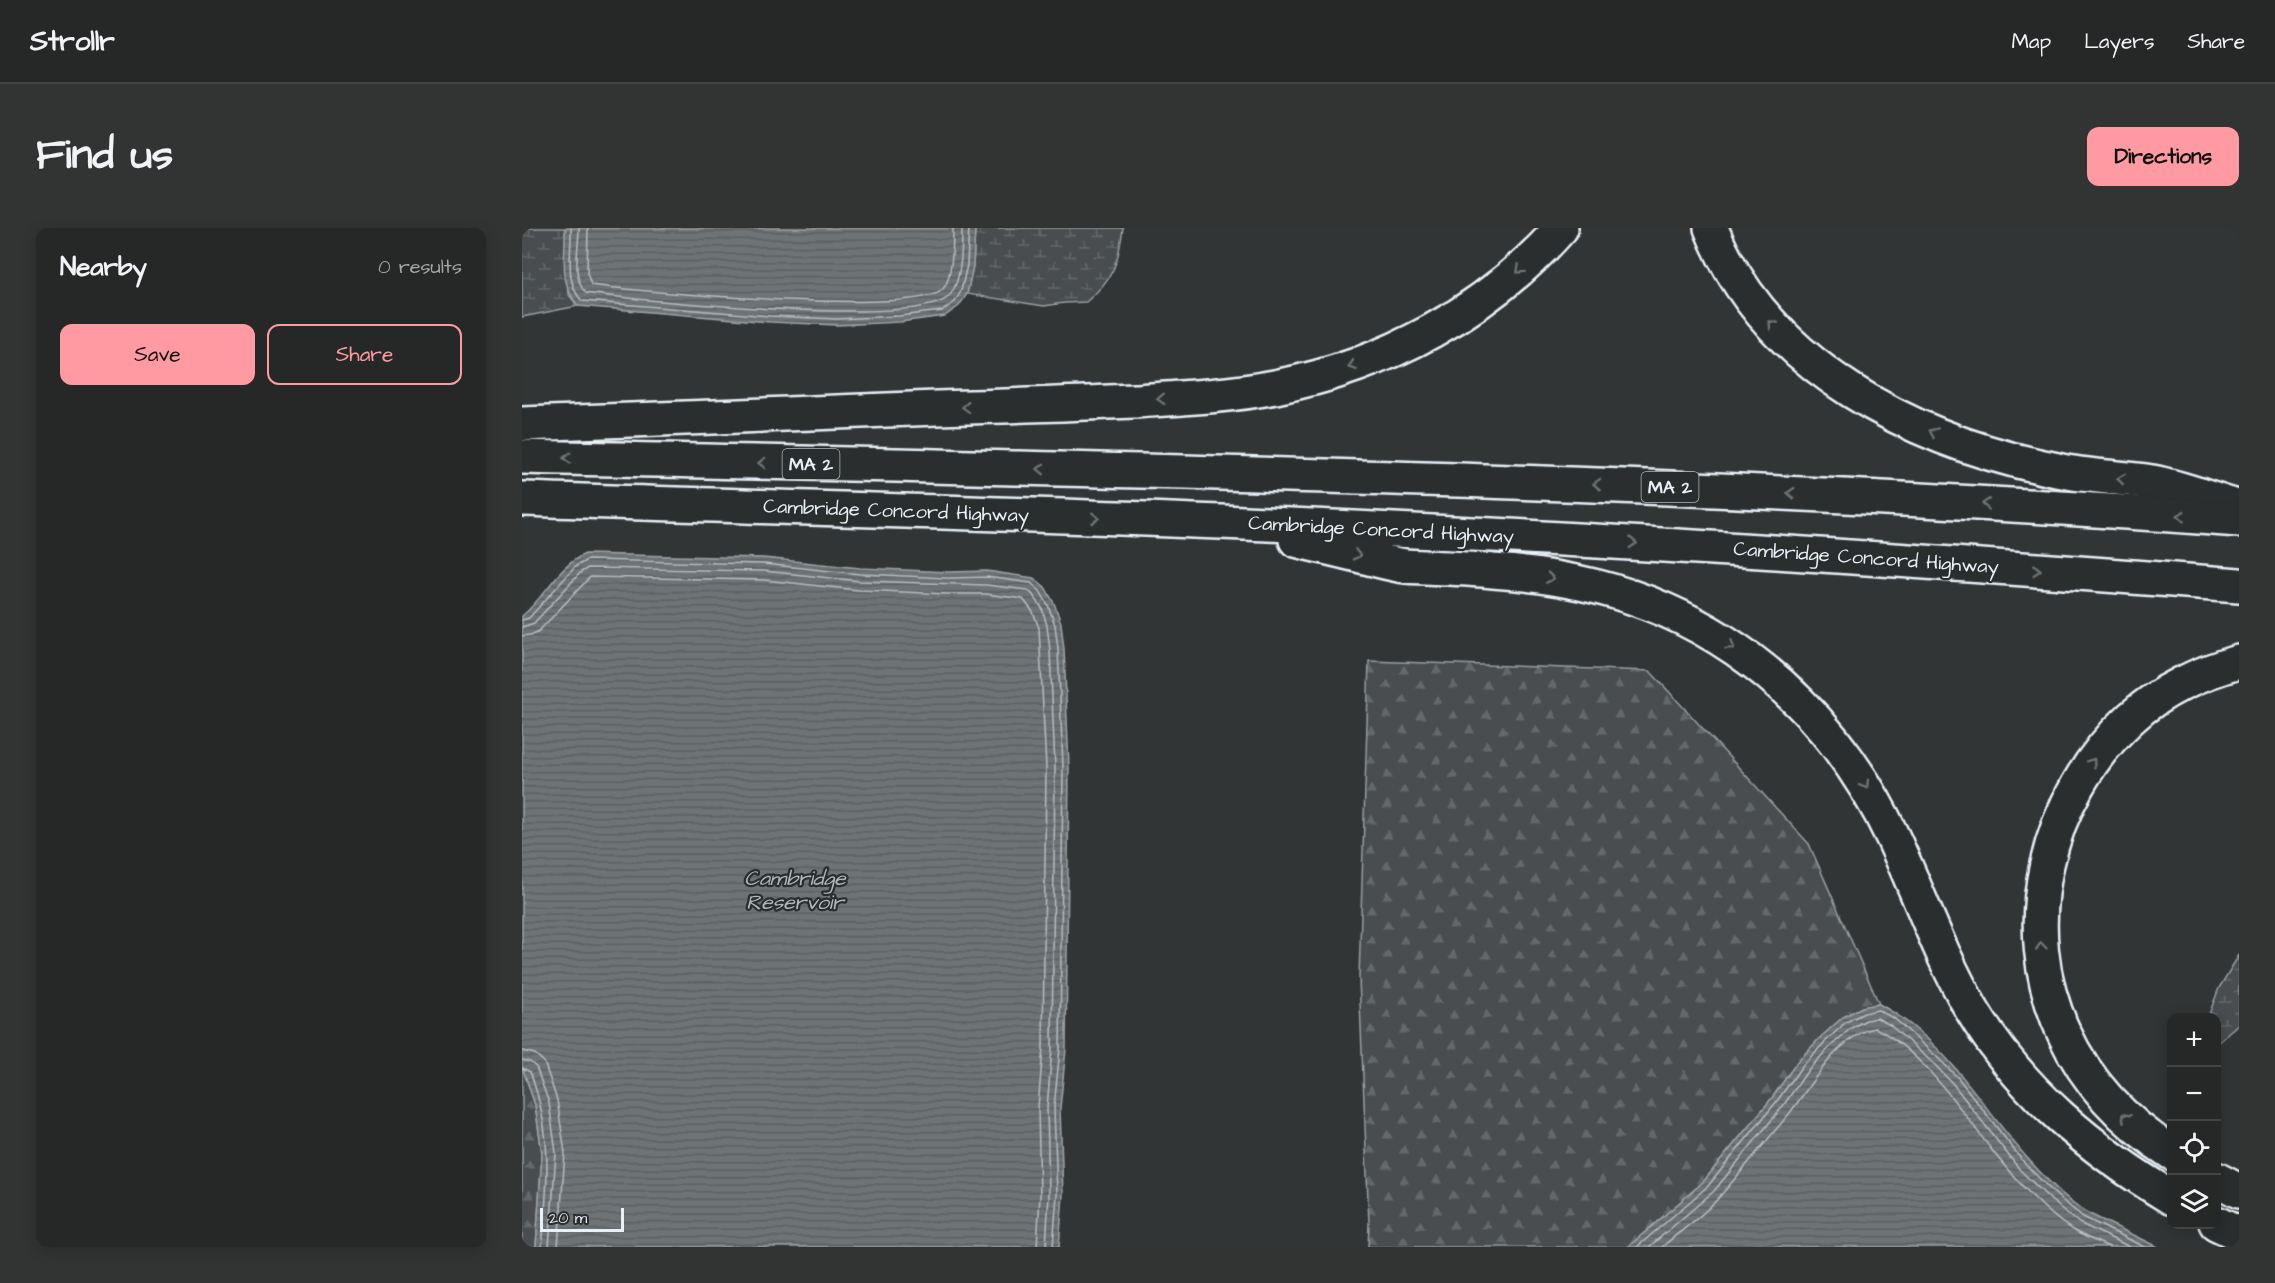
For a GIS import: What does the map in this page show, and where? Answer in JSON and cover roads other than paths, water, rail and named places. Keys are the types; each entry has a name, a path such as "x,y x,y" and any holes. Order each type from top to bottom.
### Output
{"highway":[{"path":"522,424 1123,401 1222,395 1277,387 1354,365 1403,346 1446,324 1512,277 1533,259 1561,228"},
{"path":"1711,228 1733,273 1772,325 1825,372 1890,414 1942,436 2014,459 2059,471 2153,483 2239,508"},
{"name":"MA 2","path":"522,457 1594,484 2009,505 2239,520"},
{"name":"Cambridge Concord Highway","path":"522,499 1218,522 1710,547 2239,585"},
{"path":"522,518 670,521 764,507"},
{"path":"1218,522 1401,566 1520,573 1600,587 1663,609 1716,636 1740,652 1802,704 1861,777 1892,835 1955,979 1992,1039 2016,1071 2042,1101 2073,1129 2108,1157 2167,1195"},
{"path":"2167,1150 2142,1132 2110,1102 2084,1068 2063,1032 2044,968 2040,923 2043,879 2065,809 2089,768 2116,732 2133,716 2171,690 2210,671 2239,662"},
{"path":"2221,1181 2239,1191"},
{"path":"2221,1225 2239,1234"}],"water":[{"path":"565,228 975,228 975,231 973,266 967,294 959,306 945,316 900,322 837,325 770,322 578,306 565,278"},
{"name":"Cambridge Reservoir","path":"585,554 764,558 860,568 949,572 987,571 1034,578 1045,587 1061,623 1069,767 1066,1049 1060,1108 1063,1195 1059,1247 536,1247 542,1153 535,1105 522,1066 522,616 567,566"},
{"path":"1879,1004 1903,1019 1944,1056 2012,1140 2065,1196 2088,1213 2158,1247 1628,1247 1703,1182 1772,1098 1797,1062 1822,1036 1843,1017 1862,1007"}]}
